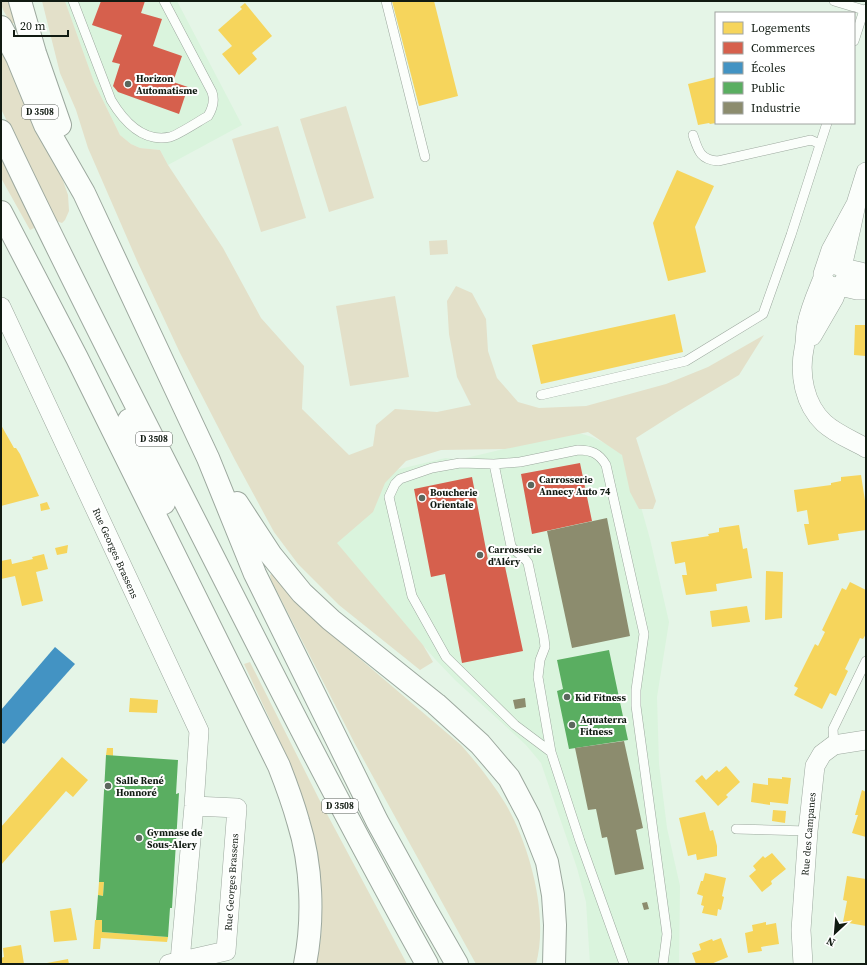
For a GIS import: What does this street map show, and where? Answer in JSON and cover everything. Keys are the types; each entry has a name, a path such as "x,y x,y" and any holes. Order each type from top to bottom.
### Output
{"highway":[{"path":"20,1 35,53 84,193"},
{"name":"D 3508","path":"1,27 17,58 46,125 84,193 208,458 255,574 378,821 457,964"},
{"name":"D 3508","path":"1,131 49,234 330,785 427,964"},
{"path":"1,212 77,358 279,766 299,822 309,871 310,914 305,964"},
{"path":"49,234 265,740"},
{"path":"208,458 271,555 302,593 331,620 436,704 480,744 509,778 528,816 547,862 553,895 555,925 554,964"}],"street":[{"path":"866,172 856,204 832,250 835,276 834,298 804,349 802,363 803,381 810,402 816,413 823,422 834,431 866,448"},
{"path":"835,276 861,272 866,275"},
{"path":"835,276 857,290 866,290"},
{"name":"Rue Georges Brassens","path":"1,307 199,731 194,806 174,963 226,951 237,808 194,806"},
{"path":"834,745 866,740"},
{"name":"Rue des Campanes","path":"803,964 801,930 808,831 816,766 822,754 834,745"}],"lane":[{"path":"73,1 111,100 119,114 132,127 143,133 154,136 171,137 208,116 212,110 214,98 164,1"},
{"path":"386,1 425,157"},
{"path":"834,1 865,10 855,38"},
{"path":"541,395 686,361 763,314 791,235 827,124"},
{"path":"694,135 699,152 704,158 718,162 811,140 820,144"},
{"path":"551,752 515,725 446,657 412,596 389,497 395,484 400,479 432,468 460,463 494,464 520,462 578,450 595,452 603,459 606,465 644,634 636,690 636,706 667,934 663,964"},
{"path":"494,464 511,546 528,563 544,638 545,647 540,660 538,677 551,752 580,841 624,964"},
{"path":"834,745 833,729 866,661"},
{"path":"736,828 808,831"}],"shaded area":[{"path":"1,1 11,1 16,23 12,23 6,16"},
{"path":"42,1 65,1 94,82 120,135 131,144 140,148 160,150 168,165 223,248 261,318 304,366 302,409 349,455 373,446 376,425 395,409 437,412 471,405 457,377 449,334 447,301 456,286 472,293 486,319 488,351 497,378 518,402 539,408 586,406 666,384 708,367 764,335 739,375 636,438 656,501 653,509 639,509 630,492 622,455 588,432 505,449 441,450 406,461 385,483 373,512 337,543 423,645 433,662 420,670 339,605 298,564 274,532 180,353 138,263 88,148 76,110 60,73"},
{"path":"65,1 177,1 242,125 168,165 160,150 140,148 131,144 120,135 94,82"},
{"path":"1,41 58,166 68,195 69,211 62,223 56,221 1,109"},
{"path":"346,106 374,198 329,212 300,119"},
{"path":"278,126 306,218 261,232 232,139"},
{"path":"1,153 33,224 34,228 30,230 1,178"},
{"path":"447,240 448,254 430,255 429,241"},
{"path":"395,296 409,377 350,386 336,306"},
{"path":"576,432 592,437 609,445 620,453 627,461 650,539 669,622 657,697 659,764 667,828 680,886 679,964 590,964 586,902 577,868 541,763 526,745 455,680 435,659 333,542 346,482 446,458 457,460"},
{"path":"274,573 312,618 461,745 500,795 514,820 522,839 535,881 540,924 536,964 476,964 355,744 271,580 270,575"},
{"path":"250,662 319,799 407,964 316,964 321,940 321,927 319,877 315,845 297,783 285,753 244,664"}],"building: Logements":[{"path":"392,1 434,1 458,96 419,106"},
{"path":"245,3 272,36 252,53 257,59 239,75 222,54 232,46 218,30 242,9 240,7"},
{"path":"715,77 715,123 698,125 688,84"},
{"path":"677,170 714,186 695,227 706,272 668,281 653,223"},
{"path":"675,314 683,352 541,384 532,345"},
{"path":"855,325 866,325 866,356 854,355"},
{"path":"1,425 14,448 16,448 20,454 39,496 1,506"},
{"path":"861,475 866,507 866,530 838,534 839,540 808,545 804,524 809,524 807,510 797,512 794,490 831,485 831,483 841,481 841,477"},
{"path":"47,502 50,509 41,511 40,504"},
{"path":"739,525 743,549 747,548 752,578 716,584 717,591 686,595 682,575 687,575 685,562 675,564 671,542 709,536 708,534 719,532 719,528"},
{"path":"68,545 67,553 57,555 55,548"},
{"path":"44,554 48,569 36,572 43,601 22,606 15,576 1,579 1,561 11,559 12,564 33,559 32,557"},
{"path":"766,571 783,572 782,618 765,620"},
{"path":"850,582 866,590 866,634 863,639 860,638 845,669 848,671 836,696 830,693 822,709 794,695 798,688 794,686 815,644 818,646 825,632 822,630 842,588 846,590"},
{"path":"747,606 750,622 712,627 710,611"},
{"path":"130,698 158,700 157,713 129,712"},
{"path":"107,748 113,748 113,756 106,755"},
{"path":"62,757 88,780 73,797 66,791 1,865 1,827"},
{"path":"726,766 740,782 726,795 728,797 718,806 695,781 702,775 706,780 717,770 719,772"},
{"path":"782,777 791,778 788,804 770,802 770,805 751,802 753,783 768,785 768,778 782,779"},
{"path":"862,790 866,792 866,837 852,833 858,815 855,815"},
{"path":"773,810 786,811 785,823 772,821"},
{"path":"705,812 710,831 713,830 717,846 717,856 697,860 696,854 688,856 679,818"},
{"path":"772,853 786,869 771,881 772,884 762,892 749,876 756,870 753,866 763,856 765,858"},
{"path":"705,873 726,878 721,910 718,909 717,916 702,913 704,906 701,905 703,896 697,894"},
{"path":"847,876 866,879 866,926 843,922 847,901 843,900"},
{"path":"99,882 104,882 103,896 98,895"},
{"path":"71,908 77,940 54,942 50,911"},
{"path":"95,920 102,920 102,932 168,937 167,942 101,938 100,949 93,949"},
{"path":"766,922 766,925 776,923 779,944 761,947 762,951 748,953 745,933 753,931 752,925"},
{"path":"721,938 728,957 711,964 696,964 692,953 701,950 699,944 712,939 713,941"},
{"path":"21,945 24,964 1,964 1,958 4,957 3,948"},
{"path":"68,959 69,964 47,964 47,963"}],"building: Commerces":[{"path":"101,1 145,1 141,13 162,19 153,46 182,56 173,82 188,87 179,114 118,92 113,86 120,64 112,62 122,35 92,25"},
{"path":"580,463 592,521 532,534 521,474"},
{"path":"472,477 489,565 504,562 523,651 462,663 445,574 431,577 414,489"}],"building: Écoles":[{"path":"55,647 75,664 4,744 1,742 1,710"}],"building: Public":[{"path":"609,650 628,740 569,749 557,691 563,689 557,660"},
{"name":"Gymnase de Sous-Alery","path":"106,755 178,760 176,794 179,793 172,908 170,908 168,937 102,932 102,920 96,920 98,895 103,896 104,882 99,882"}],"building: Industrie":[{"path":"607,518 630,636 572,648 547,531"},
{"path":"525,698 526,707 515,709 513,700"},
{"path":"624,741 643,828 636,830 644,869 615,875 607,837 602,838 596,809 588,810 575,748"},
{"path":"647,902 649,909 644,910 642,903"}],"place":[{"name":"Horizon Automatisme","path":"128,84"},
{"name":"Carrosserie Annecy Auto 74","path":"531,485"},
{"name":"Boucherie Orientale","path":"422,498"},
{"name":"Carrosserie d'Aléry","path":"480,555"},
{"name":"Kid Fitness","path":"567,697"},
{"name":"Aquaterra Fitness","path":"572,725"},
{"name":"Salle René Honnoré","path":"108,786"},
{"name":"Gymnase de Sous-Alery","path":"139,838"}]}
